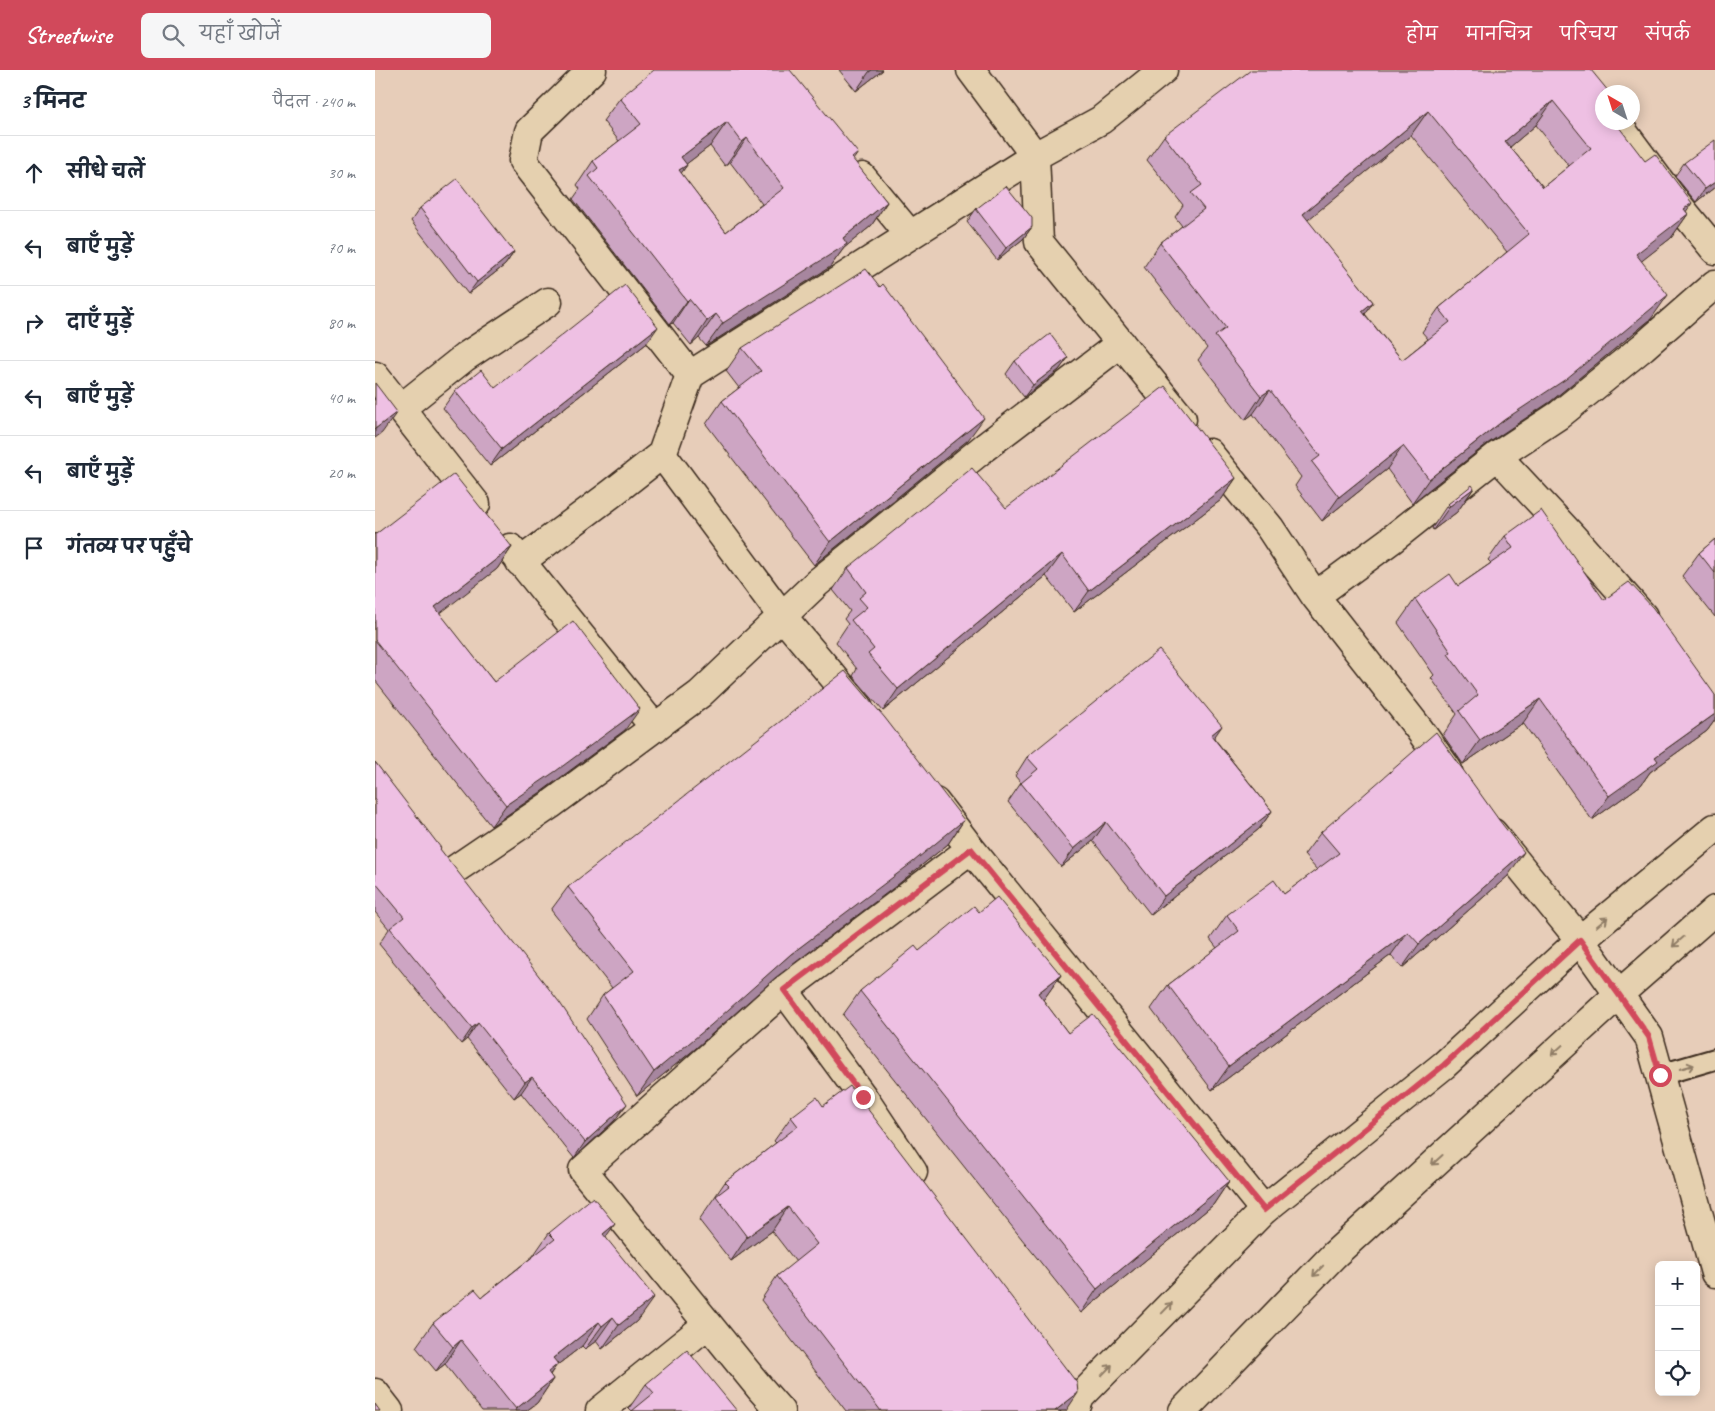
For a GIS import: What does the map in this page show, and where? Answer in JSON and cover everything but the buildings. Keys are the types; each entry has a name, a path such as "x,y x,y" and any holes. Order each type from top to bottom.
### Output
{"street":[{"path":"592,70 529,131 523,161 690,374"},
{"path":"971,70 1035,156 1039,242 1270,528 1315,596 1419,729 1460,786"},
{"path":"521,562 662,454 690,374 1035,156 1101,120 1163,70"},
{"path":"1621,130 1715,250"},
{"path":"848,160 910,235"},
{"path":"1315,596 1391,540 1497,456 1559,415 1643,347 1715,284"},
{"path":"401,408 465,357 548,302"},
{"path":"472,893 448,862 550,805 700,694 817,583 977,453 1121,343"},
{"path":"375,376 521,562 655,728"},
{"path":"662,454 782,616 871,722"},
{"path":"1497,456 1570,534 1659,635"},
{"path":"920,782 971,849 1264,1210"},
{"path":"1477,810 1580,940 1649,1037 1713,1256"},
{"path":"1082,1406 1264,1210 1444,1065 1580,940 1715,828"},
{"path":"780,1411 583,1170 784,990 971,849"},
{"path":"1183,1411 1334,1255 1619,994 1715,910"},
{"path":"784,990 863,1097 927,1194"},
{"path":"620,1099 635,1123"},
{"path":"600,1411 708,1324"},
{"path":"375,1393 389,1411"}],"lane":[{"path":"1660,1075 1715,1059"}],"route":[{"path":"863,1097 784,990 971,849 1264,1210 1444,1065 1580,940 1649,1037 1660,1075"}]}
